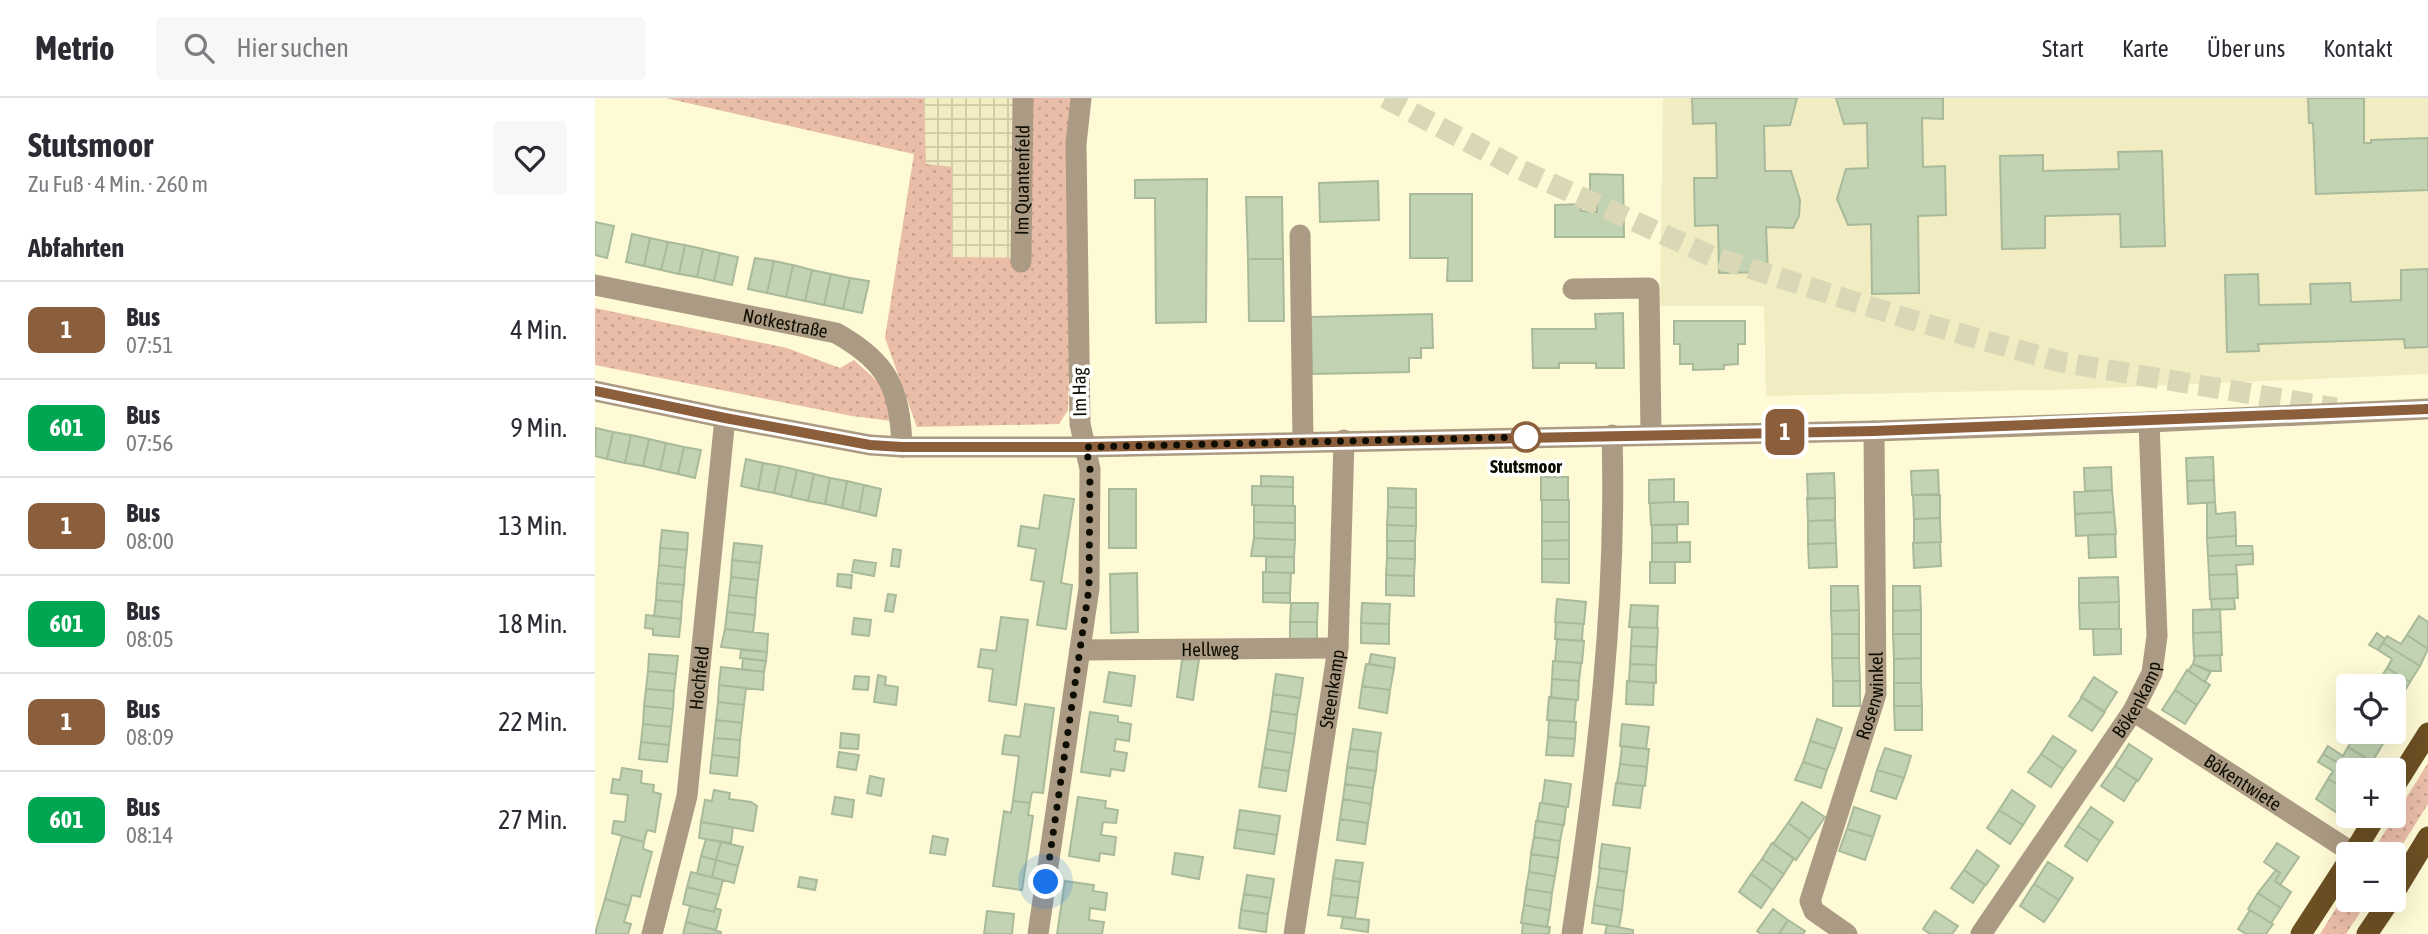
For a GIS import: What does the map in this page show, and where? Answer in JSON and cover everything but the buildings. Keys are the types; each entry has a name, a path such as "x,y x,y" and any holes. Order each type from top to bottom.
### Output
{"main road":[{"path":"2406,768 2428,733"},
{"path":"2406,873 2428,837"},
{"path":"2301,934 2336,879"},
{"path":"2367,934 2382,912"}],"street":[{"name":"Im Quantenfeld","path":"1021,262 1023,98"},
{"name":"Im Hag","path":"1038,934 1089,588 1090,469 1080,424 1076,144 1081,98"},
{"path":"1300,235 1303,441"},
{"name":"Notkestraße","path":"595,285 836,334 863,348 882,367 894,386 899,406 902,447"},
{"path":"1573,289 1649,288 1651,434"},
{"path":"595,391 870,445 902,447 1086,447 1874,431 2428,409"},
{"name":"Hochfeld","path":"652,934 687,796 725,418"},
{"name":"Bökenkamp","path":"1981,934 2133,711 2152,673 2157,636 2148,422"},
{"name":"Rosenwinkel","path":"1847,934 1814,911 1810,901 1811,889 1877,694 1879,674 1874,431"},
{"path":"1572,934 1597,768 1611,605 1612,435"},
{"name":"Steenkamp","path":"1293,934 1338,648 1344,440"},
{"name":"Hellweg","path":"1080,650 1338,648"},
{"name":"Bökentwiete","path":"2133,711 2336,846"}],"shaded area":[{"path":"666,98 1060,98 1061,339 904,341 885,338 914,154"},
{"path":"666,98 924,98 926,164 952,167 952,257 1031,258 1033,98 1076,98 1068,410 1059,424 917,427 885,338 914,154"},
{"path":"1663,98 2428,98 2428,374 2083,389 1766,396 1764,306 1660,306"},
{"path":"595,308 787,348 840,368 854,360 887,390 892,421 852,416 595,365"},
{"path":"2428,763 2428,804 2404,842 2379,842 2387,828 2406,828 2406,798"},
{"path":"2336,908 2336,912 2360,912 2346,934 2320,934"}],"tunnel":[{"path":"1385,98 1517,168 1711,256 1912,320 2061,362 2336,408"}],"bus line":[{"name":"1","path":"595,391 870,445 902,447 1086,447 1874,431 2428,409"}],"place":[{"name":"Stutsmoor","path":"1526,437"}],"route":[{"path":"1046,882 1089,588 1090,469 1086,447 1526,437"}]}
